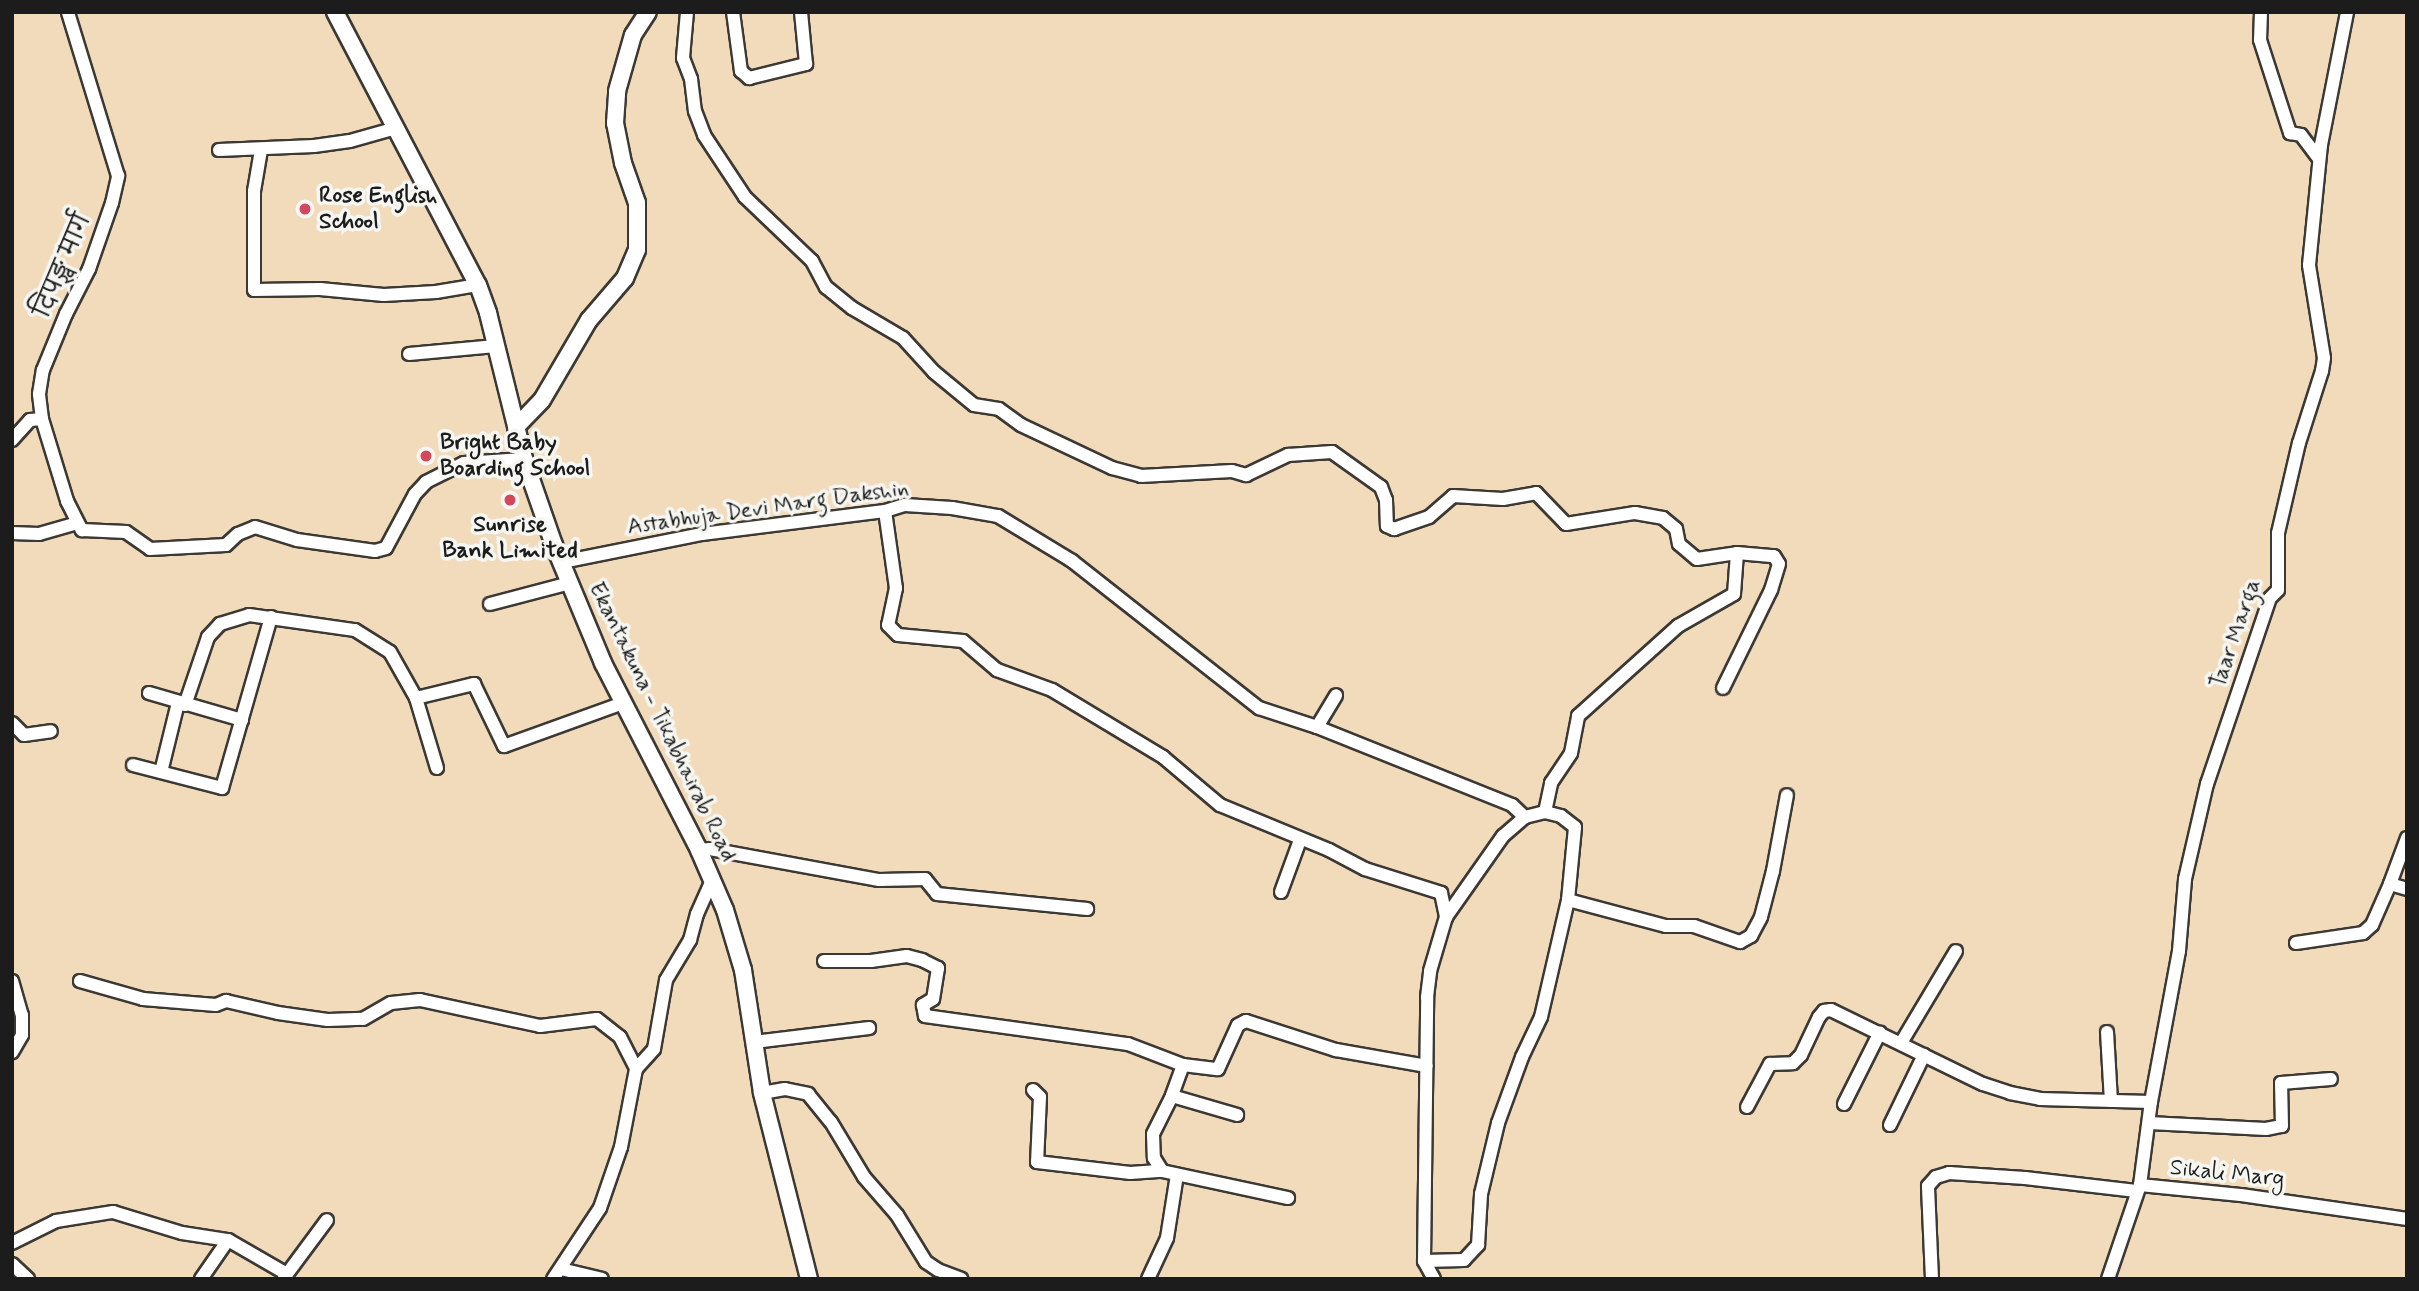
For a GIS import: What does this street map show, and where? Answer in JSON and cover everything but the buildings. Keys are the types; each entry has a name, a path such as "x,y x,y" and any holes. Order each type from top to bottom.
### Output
{"main road":[{"name":"Ekantakuna - Tikabhairab Road","path":"335,12 478,285 524,459 570,583 623,703 699,850 725,909 743,970 762,1093 809,1279"},
{"path":"516,427 542,400 589,320 625,278 637,250 636,203 623,163 615,123 617,91 633,34 648,12"}],"street":[{"name":"दिपङ्ख मार्ग","path":"68,12 118,176 112,203 89,269 66,314 43,370 39,394 42,419 77,523"},
{"path":"687,12 683,58 691,79 695,111 704,135 745,197 812,261 826,287 852,308 903,338 934,372 974,405 999,409 1021,425 1101,464 1141,476 1222,471 1246,475 1288,455 1332,452 1381,487 1386,499 1387,526 1394,529 1429,517 1453,496 1503,499 1536,494 1566,524 1635,513 1663,518 1676,529 1679,544 1697,559 1737,553 1774,556 1779,564 1772,590 1723,688"},
{"path":"733,12 741,71 749,78 806,64 801,12"},
{"path":"2261,12 2260,40 2290,133 2301,135 2319,159"},
{"name":"Taar Marga","path":"2138,1188 2179,951 2185,879 2207,784 2270,598 2278,590 2278,533 2299,443 2322,371 2323,358 2309,265 2319,159 2347,12"},
{"path":"219,150 261,150 350,141 396,128"},
{"path":"261,150 254,191 254,290 320,289 384,295 436,292 478,285"},
{"path":"409,354 496,346"},
{"path":"12,440 30,420 42,419"},
{"path":"12,533 39,534 77,523 82,530 126,532 150,549 226,545 238,534 255,527 297,540 375,551 386,548 415,494 426,482 464,463 524,459"},
{"name":"Astabhuja Devi Marg Dakshin","path":"562,562 702,534 884,511 905,505 952,508 998,516 1073,561 1259,708 1317,727 1512,806 1525,817"},
{"path":"884,511 896,588 888,625 898,635 963,641 997,670 1052,690 1163,757 1220,805 1329,850 1365,869 1441,893 1446,917"},
{"path":"1545,812 1551,783 1571,752 1578,716 1678,626 1734,594 1737,553"},
{"path":"490,604 570,583"},
{"path":"161,772 181,704 208,637 220,624 249,615 355,629 390,652 416,698 437,768"},
{"path":"132,765 222,788 271,617"},
{"path":"416,698 474,684 504,746 623,703"},
{"path":"149,693 242,720"},
{"path":"1317,727 1336,695"},
{"path":"12,723 24,735 51,731"},
{"path":"1569,900 1666,926 1694,926 1740,942 1751,936 1761,917 1773,871 1787,795"},
{"path":"1424,1261 1464,1260 1478,1245 1481,1194 1498,1123 1522,1057 1541,1017 1569,900 1575,827 1561,816 1545,812 1525,817 1503,836 1446,917 1430,971 1427,997 1424,1261 1434,1279"},
{"path":"2296,943 2363,933 2372,925 2407,838"},
{"path":"1281,892 1300,840"},
{"path":"699,850 710,849 879,880 925,879 937,894 1087,909"},
{"path":"601,1279 557,1274 600,1209 621,1147 636,1069 654,1049 666,980 690,940 697,914 712,880"},
{"path":"2390,884 2407,889"},
{"path":"1901,1042 1956,951"},
{"path":"824,961 907,956 922,960 938,968 933,999 923,1005 925,1016 1128,1044 1183,1065 1218,1069 1238,1025 1246,1021 1336,1050 1427,1066"},
{"path":"12,981 22,1035 12,1052"},
{"path":"80,981 143,999 216,1005 226,1001 278,1013 328,1020 363,1019 391,1003 420,1000 540,1027 597,1019 620,1037 636,1069"},
{"path":"1747,1107 1770,1064 1793,1063 1801,1055 1824,1011 1831,1010 1983,1084 2010,1093 2040,1099 2151,1102"},
{"path":"754,1042 869,1028"},
{"path":"1844,1104 1880,1032"},
{"path":"2107,1032 2111,1101"},
{"path":"1890,1125 1924,1055"},
{"path":"1162,1171 1152,1146 1153,1134 1172,1096 1183,1065"},
{"path":"2149,1123 2266,1129 2282,1126 2281,1083 2331,1079"},
{"path":"762,1093 785,1089 808,1094 831,1122 864,1177 897,1215 926,1262 961,1279"},
{"path":"1033,1090 1040,1097 1037,1162 1130,1173 1162,1171 1288,1198"},
{"path":"1172,1096 1237,1115"},
{"path":"1932,1279 1928,1186 1936,1177 1949,1173 2138,1188"},
{"path":"1148,1279 1167,1238 1177,1175"},
{"name":"Sikali Marg","path":"2108,1279 2138,1188 2252,1197 2407,1219"},
{"path":"12,1243 56,1221 113,1212 182,1233 228,1240 285,1276 327,1220"},
{"path":"201,1279 228,1240"},
{"path":"12,1264 28,1279"}],"place":[{"name":"Rose English School","path":"305,209"},
{"name":"Bright Baby Boarding School","path":"426,456"},
{"name":"Sunrise Bank Limited","path":"510,500"}]}
